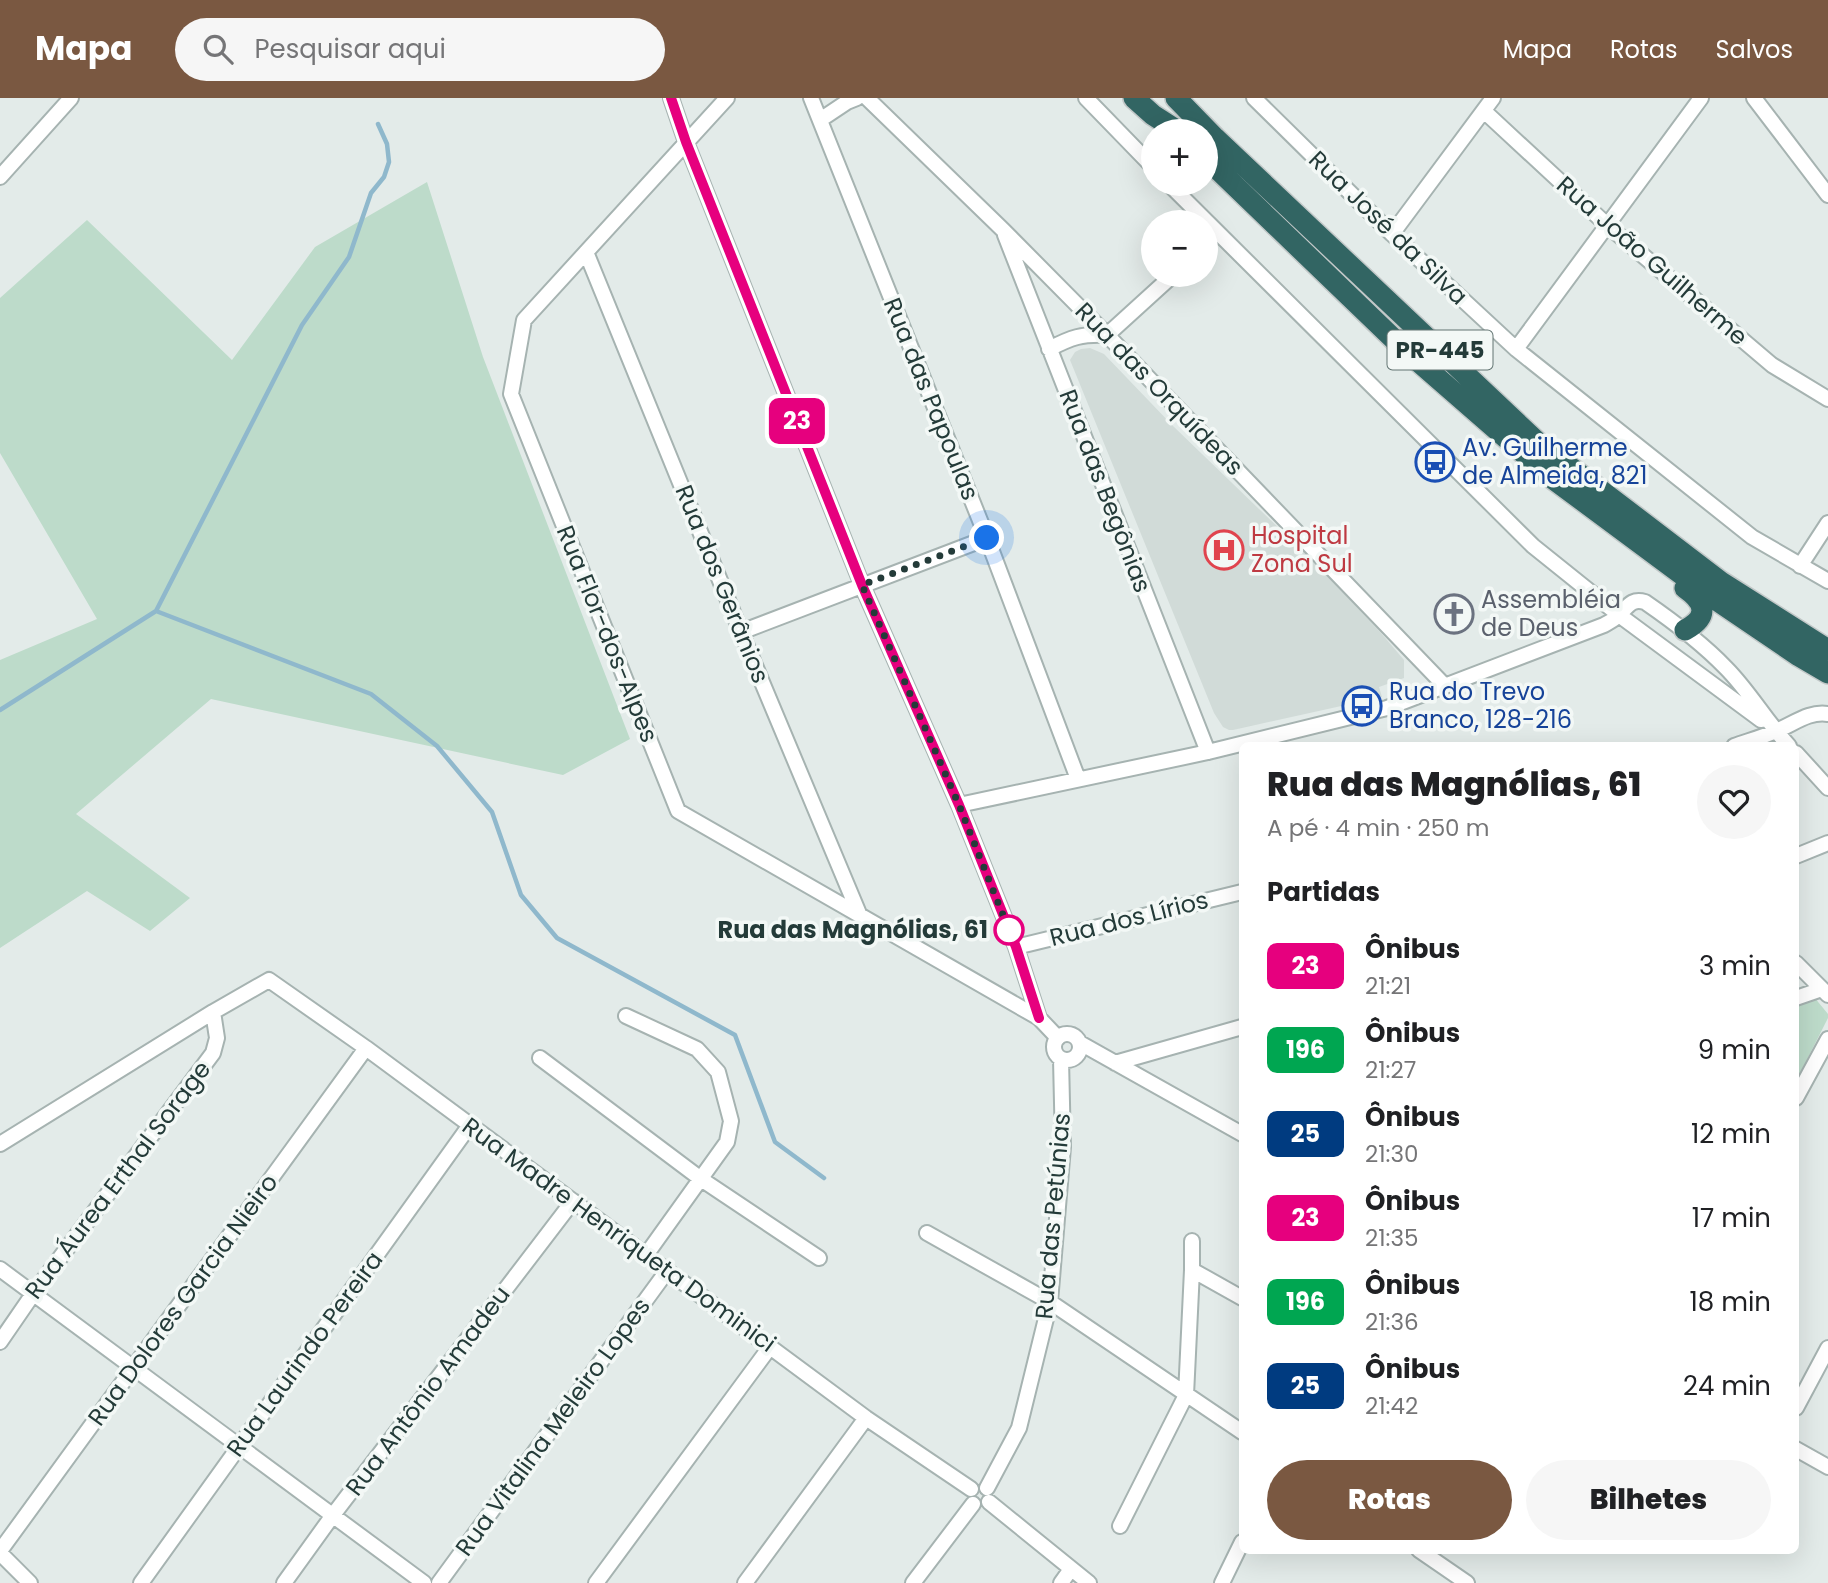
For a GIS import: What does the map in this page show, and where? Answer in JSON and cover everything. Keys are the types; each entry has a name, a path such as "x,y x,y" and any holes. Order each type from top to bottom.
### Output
{"highway":[{"path":"1134,98 1159,119"},
{"path":"1144,98 1166,119"},
{"name":"PR-445","path":"1176,98 1196,119"},
{"path":"1187,98 1202,119"},
{"name":"PR-445","path":"1218,141 1536,441 1721,582 1828,650"},
{"name":"PR-445","path":"1218,170 1403,348 1552,478 1716,599 1828,673"},
{"path":"1552,478 1600,526 1698,597 1702,607 1701,616 1696,624 1685,630"}],"street":[{"path":"0,177 71,98"},
{"path":"671,98 686,142 862,585 959,805 1016,947 1039,1018"},
{"name":"Rua Flor-dos-Alpes","path":"727,98 524,320 510,394 678,811 1039,1018 1058,1038"},
{"name":"Rua das Papoulas","path":"811,98 987,538 1078,779"},
{"path":"820,120 857,98"},
{"name":"Rua das Orquídeas","path":"867,98 1107,335 1446,686"},
{"path":"1086,98 1141,155"},
{"name":"Rua José da Silva","path":"1254,98 1392,234 1516,349 1752,537 1828,581"},
{"path":"1392,234 1493,98"},
{"path":"1516,349 1701,98"},
{"path":"1754,98 1828,195"},
{"name":"Rua João Guilherme","path":"1483,111 1607,225 1772,365 1828,399"},
{"path":"1182,196 1195,210"},
{"name":"Rua das Begônias","path":"1003,230 1208,752"},
{"path":"1218,233 1533,546 1619,615 1776,732"},
{"name":"Rua dos Gerânios","path":"586,252 860,916"},
{"path":"1049,349 1068,339 1085,335 1107,335 1160,287"},
{"path":"1800,566 1828,523"},
{"path":"741,632 987,538"},
{"path":"1249,742 1387,708 1604,625 1630,603 1638,600 1685,630 1728,670 1785,742"},
{"path":"1746,742 1776,732 1802,718 1819,713 1828,715"},
{"path":"959,805 1239,744"},
{"path":"1799,756 1828,788"},
{"path":"1799,855 1828,844"},
{"name":"Rua dos Lírios","path":"1016,947 1239,893"},
{"path":"1799,966 1825,992"},
{"name":"Rua Madre Henriqueta Dominici","path":"213,1012 269,980 366,1048 866,1418 971,1489"},
{"path":"1799,997 1825,992"},
{"path":"0,1144 213,1012"},
{"name":"Rua Áurea Erthal Sorage","path":"0,1342 213,1053 217,1038 213,1012"},
{"path":"626,1016 697,1049 718,1072 731,1121 727,1142 646,1255"},
{"path":"1115,1063 1239,1028"},
{"path":"1080,1043 1078,1056 1070,1060 1061,1059 1055,1054 1054,1045 1058,1038 1070,1034 1080,1043 1239,1132"},
{"path":"1799,1092 1828,1039"},
{"name":"Rua Dolores Garcia Nieiro","path":"0,1552 366,1048"},
{"path":"540,1058 701,1179 819,1258"},
{"name":"Rua das Petúnias","path":"988,1495 1020,1427 1051,1303 1063,1147 1061,1059"},
{"name":"Rua Laurindo Pereira","path":"141,1583 470,1125"},
{"name":"Rua Antônio Amadeu","path":"284,1583 573,1201"},
{"path":"927,1233 1051,1303 1239,1430"},
{"path":"1120,1526 1186,1395 1192,1241"},
{"path":"0,1269 425,1583"},
{"name":"Rua Vitalina Meleiro Lopes","path":"439,1583 667,1270"},
{"path":"1192,1270 1239,1296"},
{"path":"596,1583 770,1347"},
{"path":"1799,1402 1828,1348"},
{"path":"745,1583 866,1418"},
{"path":"1799,1451 1828,1467"},
{"path":"988,1495 983,1506 973,1504 969,1499 971,1489 977,1485 1089,1583"},
{"path":"913,1583 973,1504"},
{"path":"1223,1583 1239,1548"},
{"path":"0,1552 30,1583"},
{"path":"1425,1554 1467,1583"},
{"path":"1061,1583 1071,1569"}],"shaded area":[{"name":"Hospital Zona Sul","path":"1090,348 1104,354 1173,426 1316,564 1404,660 1404,678 1379,687 1382,697 1233,730 1223,727 1214,713 1070,360 1075,352"}],"green space":[{"path":"427,182 483,357 630,739 563,775 211,699 76,814 190,898 150,931 87,891 0,948 0,660 97,619 0,453 0,298 87,220 232,360 315,247"},
{"path":"1814,997 1828,1014 1828,1018 1799,1075 1799,1003"}],"waterway":[{"path":"156,611 302,325 349,257 371,193 384,177 389,162 387,144 378,124"},
{"path":"0,710 156,611 371,694 437,746 492,812 521,895 557,938 735,1035 775,1142 824,1178"}],"bus line":[{"name":"23","path":"671,98 686,142 862,585 959,805 1016,947 1039,1018"}],"place":[{"name":"Av. Guilherme de Almeida, 821","path":"1435,462"},
{"name":"Hospital Zona Sul","path":"1224,550"},
{"name":"Assembléia de Deus","path":"1454,614"},
{"name":"Rua do Trevo Branco, 128-216","path":"1362,706"},
{"name":"Rua das Magnólias, 61","path":"1009,930"}],"route":[{"path":"987,538 862,585 959,805 1009,930"}]}
